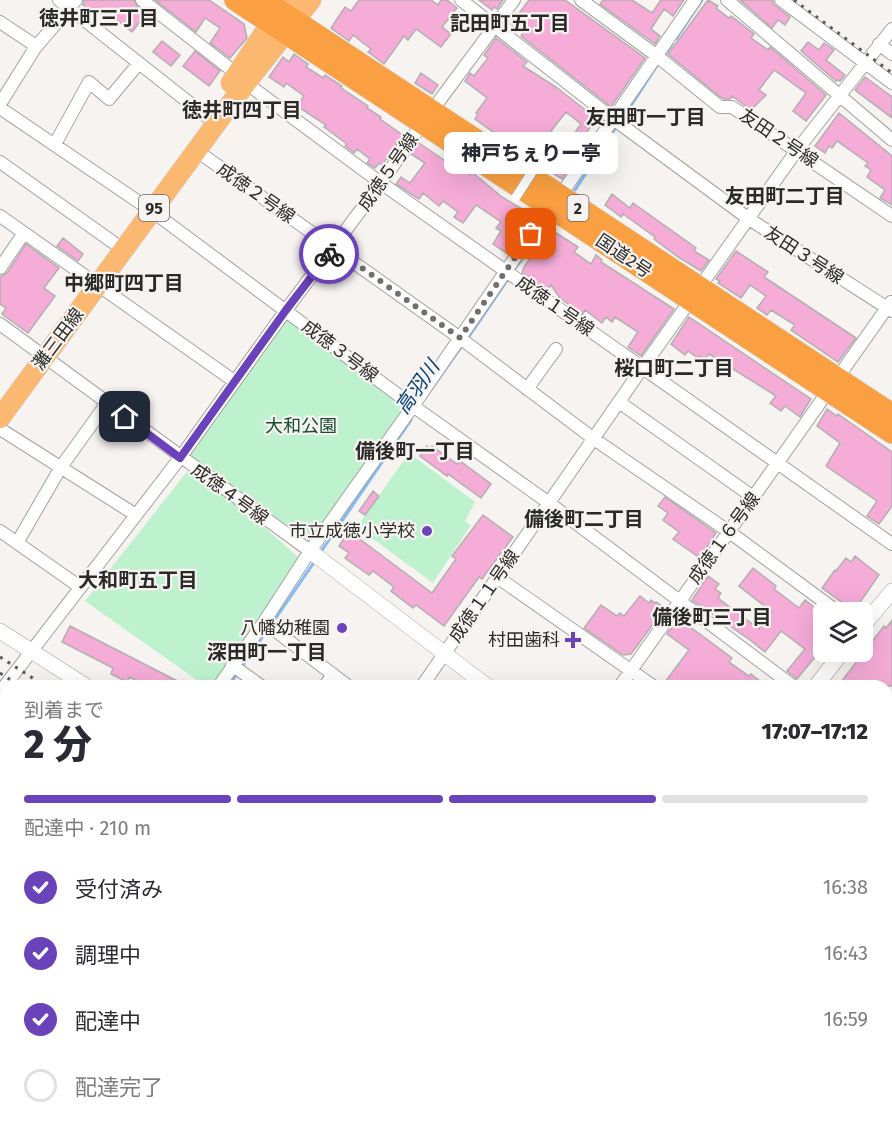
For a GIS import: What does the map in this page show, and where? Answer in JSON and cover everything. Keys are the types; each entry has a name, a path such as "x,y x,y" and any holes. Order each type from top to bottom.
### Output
{"highway":[{"name":"国道2号","path":"235,0 281,15 426,117 833,385 892,434"},
{"name":"国道2号","path":"833,385 892,414"}],"main road":[{"name":"灘三田線","path":"93,282 114,243 197,151 281,15 311,0"},
{"name":"灘三田線","path":"0,418 40,353 147,208 206,117 242,79"},
{"name":"灘三田線","path":"0,397 40,353"}],"street":[{"path":"59,0 73,4 139,63 206,117"},
{"name":"成徳１号線","path":"142,0 242,79 381,183 892,544"},
{"name":"友田３号線","path":"460,0 617,122 749,219 890,307"},
{"name":"成徳５号線","path":"10,680 180,458 234,381 381,183 426,117 514,0"},
{"name":"友田２号線","path":"581,0 720,107 732,107 892,216"},
{"path":"225,680 237,669 264,622 314,555 448,356 463,341 487,299 510,274 555,202 617,122 660,59 694,0"},
{"path":"727,0 892,140"},
{"path":"781,0 892,83"},
{"path":"0,106 36,46 73,4"},
{"path":"0,22 36,46"},
{"name":"成徳１１号線","path":"426,680 797,150 892,29"},
{"path":"879,44 892,54"},
{"path":"55,144 89,82 109,99 139,63"},
{"name":"成徳３号線","path":"0,106 147,208 426,415 549,503"},
{"name":"成徳２号線","path":"197,151 463,341 594,439 728,531 824,602"},
{"path":"0,162 114,243"},
{"path":"516,197 534,169"},
{"path":"0,216 234,381"},
{"path":"0,268 24,233"},
{"name":"成徳１６号線","path":"624,680 728,531 890,307"},
{"name":"成徳４号線","path":"0,324 314,555 479,680"},
{"path":"527,389 556,349"},
{"path":"619,402 753,497"},
{"path":"17,543 61,467 107,404"},
{"path":"0,429 136,514"},
{"path":"549,503 785,680"},
{"path":"0,531 80,587"},
{"path":"497,577 645,680"},
{"path":"873,614 892,591"},
{"path":"264,622 340,680"},
{"path":"0,631 76,680"},
{"path":"821,680 835,662"},
{"path":"237,669 253,680"},
{"path":"329,680 333,674"}],"green space":[{"name":"大和公園","path":"285,317 405,407 314,540 309,541 190,455 189,451"},
{"path":"409,453 475,502 465,521 471,525 433,583 357,527"},
{"path":"193,464 299,558 217,680 197,680 85,601"}],"building":[{"path":"84,0 134,0 146,14 132,32 113,17 109,21 93,8 91,11 83,5"},
{"path":"155,0 209,0 244,24 247,38 230,58 210,43 220,28 205,18 196,32"},
{"path":"359,0 431,0 438,5 441,0 447,0 457,8 442,27 451,34 441,47 416,29 408,40 404,36 384,64 368,52 371,49 353,35 349,41 331,28 345,7 351,11"},
{"path":"479,0 503,0 497,9 494,7 492,10"},
{"path":"529,0 565,0 645,58 611,107 521,36 523,33 511,24"},
{"path":"603,0 632,0 652,13 661,0 684,0 673,16 664,9 651,29 660,36 655,44 600,4"},
{"path":"708,0 718,6 716,8 729,18 731,16 754,34 751,38 768,50 770,47 826,95 806,121 793,111 806,93 774,70 759,90 766,95 751,110 732,96 730,99 724,99 719,96 668,54"},
{"path":"740,0 773,0 773,4 790,17 785,25 778,20 772,28"},
{"path":"496,38 527,62 523,66 556,87 597,119 584,135 589,139 562,179 475,119 478,114 476,113 487,98 465,81 470,73 474,76 488,58 484,55","holes":["566,112 581,124 567,144 551,131"]},
{"path":"162,41 180,55 171,66 153,52"},
{"path":"808,42 819,50 824,43 834,50 826,60 845,75 840,81 836,81 801,51"},
{"path":"195,51 220,71 209,86 183,66"},
{"path":"294,54 308,64 306,67 342,86 341,88 368,106 367,108 381,117 380,119 404,136 382,165 379,163 375,168 367,163 370,159 357,149 354,153 345,146 347,144 324,127 326,125 297,106 304,96 286,83 284,87 269,77 283,57 289,62"},
{"path":"421,73 438,85 432,94 415,83"},
{"path":"865,77 892,97 892,118 855,90"},
{"path":"839,113 892,156 892,205 880,198 885,190 867,177 871,170 865,166 868,163 837,141 832,148 829,146 825,153 815,146"},
{"path":"419,143 470,175 472,172 502,197 534,216 508,254 493,244 501,231 496,228 501,222 476,205 463,223 454,217 458,212 443,201 439,206 423,193 419,199 396,184 401,177 410,183 425,163 411,154"},
{"path":"612,194 630,208 633,203 696,248 694,251 709,260 701,271 678,257 623,214 621,217 605,205"},
{"path":"550,229 578,247 574,252 591,264 596,255 602,260 601,262 674,309 641,356 628,347 638,332 615,317 612,322 606,317 602,323 585,310 582,315 559,297 551,285 547,290 522,273"},
{"path":"63,238 83,254 78,261 57,246"},
{"path":"26,244 59,268 44,288 55,296 28,333 2,314 6,308 0,304 0,277 7,273"},
{"path":"736,251 768,272 764,277 856,338 838,362 791,330 795,325 771,310 767,315 757,308 766,296 750,285 741,298 718,283 720,281 716,279"},
{"path":"689,317 811,399 800,417 785,406 781,411 770,403 776,396 709,354 704,360 688,351 685,355 671,344"},
{"path":"827,409 837,416 838,414 892,452 892,506 879,524 867,516 877,501 826,466 840,443 817,426"},
{"path":"427,446 430,449 432,446 457,464 460,461 491,484 481,498 420,456"},
{"path":"373,491 379,496 365,515 359,511"},
{"path":"665,497 716,533 700,558 673,539 679,532 663,520 668,513 658,506"},
{"path":"483,515 513,537 482,579 479,577 444,626 416,605 413,608 391,591 394,587 373,571 369,575 345,558 349,553 339,546 349,531 432,593 456,559 452,556"},
{"path":"855,556 879,575 860,602 841,602 822,588 846,558 851,562"},
{"path":"753,568 776,586 774,589 799,608 805,600 813,606 813,659 797,679 787,671 805,649 781,631 765,652 692,600 708,576 719,584 715,589 721,593 718,598 759,629 772,612 739,586"},
{"path":"640,596 649,603 651,600 665,608 631,654 623,655 584,628 601,605 617,616 620,613 624,616"},
{"path":"678,618 732,658 729,662 758,680 666,680 689,650 667,634"},
{"path":"892,620 892,680 843,680 856,662 873,662 873,640 884,626 886,628"},
{"path":"70,626 175,680 135,680 129,677 128,680 123,680 111,674 113,668 62,642"}],"waterway":[{"name":"高羽川","path":"676,39 702,0"},
{"name":"高羽川","path":"664,56 672,44"},
{"name":"高羽川","path":"621,121 660,61"},
{"name":"高羽川","path":"575,190 617,126"},
{"name":"高羽川","path":"513,271 548,224"},
{"name":"高羽川","path":"468,338 510,276"},
{"name":"高羽川","path":"428,394 464,343"},
{"name":"高羽川","path":"320,553 411,420"},
{"name":"高羽川","path":"271,625 315,561"},
{"name":"高羽川","path":"242,667 267,630"},
{"name":"高羽川","path":"233,680 238,672"}],"railway":[{"path":"794,0 892,73"},
{"path":"0,657 36,680"},
{"path":"0,673 11,680"}],"way so far":[{"path":"329,254 334,248 460,338 531,234"}],"place":[{"name":"神戸ちぇりー亭","path":"531,234"},
{"name":"市立成徳小学校","path":"427,531"},
{"name":"八幡幼稚園","path":"342,628"},
{"name":"村田歯科","path":"573,640"}],"district":[{"name":"徳井町三丁目","path":"99,18"},
{"name":"記田町五丁目","path":"510,23"},
{"name":"徳井町四丁目","path":"242,110"},
{"name":"友田町一丁目","path":"646,117"},
{"name":"友田町二丁目","path":"785,196"},
{"name":"中郷町四丁目","path":"124,283"},
{"name":"桜口町二丁目","path":"674,368"},
{"name":"備後町一丁目","path":"415,451"},
{"name":"備後町二丁目","path":"584,519"},
{"name":"大和町五丁目","path":"138,580"},
{"name":"備後町三丁目","path":"712,617"},
{"name":"深田町一丁目","path":"267,652"}],"route":[{"path":"125,417 180,458 329,254"}]}
